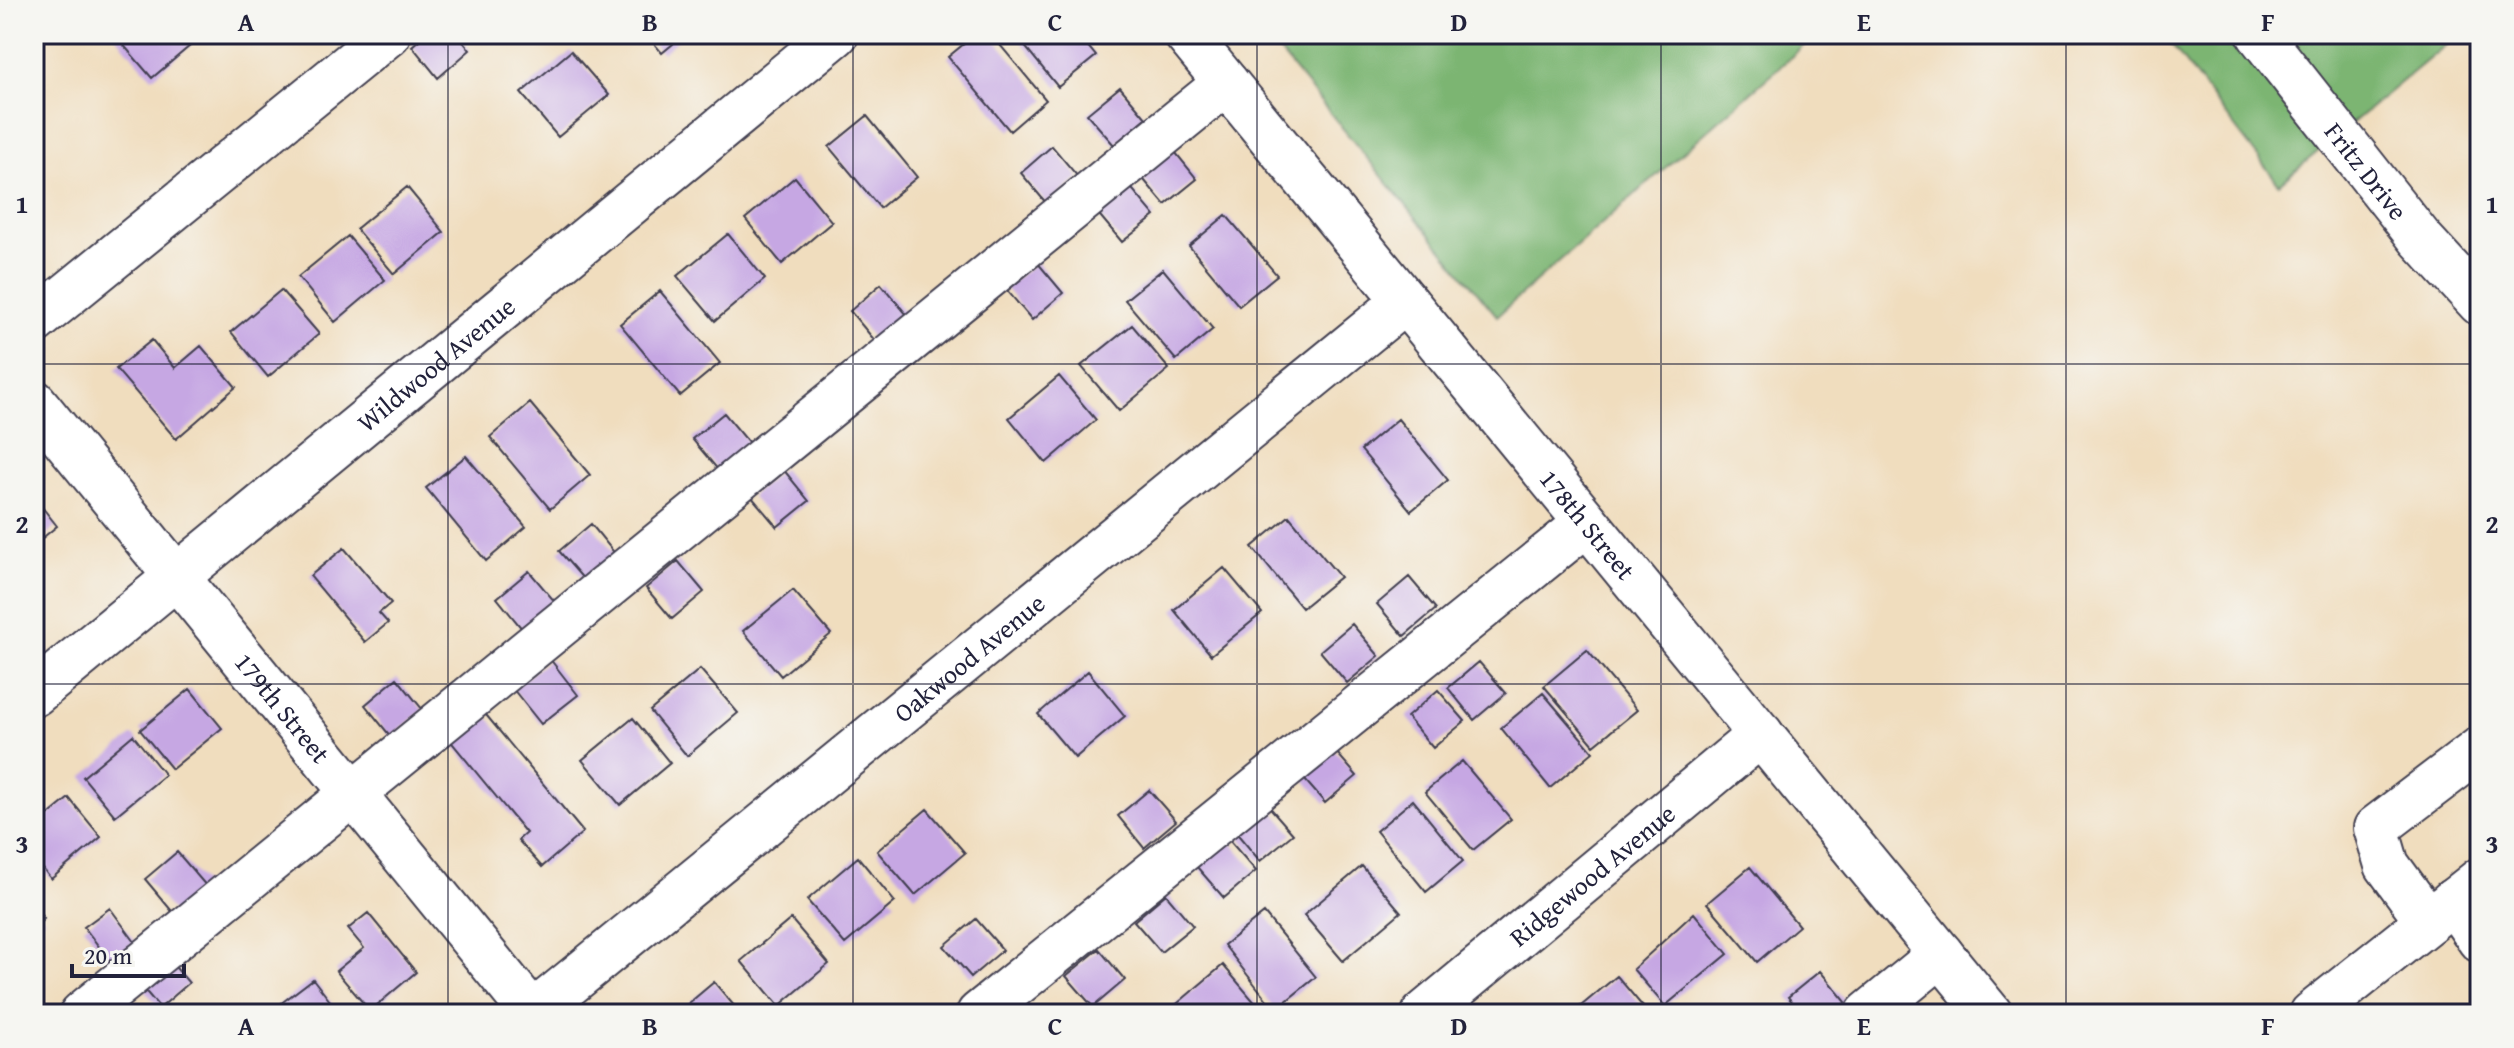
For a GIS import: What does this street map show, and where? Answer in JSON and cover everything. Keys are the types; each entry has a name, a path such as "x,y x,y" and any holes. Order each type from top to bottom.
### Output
{"street":[{"path":"34,322 388,34"},
{"name":"Wildwood Avenue","path":"34,694 836,34"},
{"name":"178th Street","path":"1186,34 1990,1014"},
{"name":"Fritz Drive","path":"2259,34 2420,238 2480,303"},
{"path":"82,1014 1226,83"},
{"name":"Oakwood Avenue","path":"532,1014 1405,301"},
{"name":"179th Street","path":"34,402 532,1014"},
{"path":"979,1014 1587,523"},
{"name":"Ridgewood Avenue","path":"1424,1014 1761,734"},
{"path":"2480,749 2376,828 2387,865 2454,901 2480,940"},
{"path":"2312,1014 2454,901"},
{"path":"1868,1014 1941,954"}],"green space":[{"path":"1265,34 1817,34 1497,316"},
{"path":"2163,34 2459,34 2279,184"}],"building":[{"path":"114,34 182,34 191,45 152,78"},
{"path":"426,34 457,34 470,50 438,78 412,46"},
{"path":"646,34 685,34 662,53"},
{"path":"976,34 991,34 1046,100 1010,131 948,57"},
{"path":"1015,34 1078,34 1096,56 1058,87"},
{"path":"571,51 609,95 558,137 521,93"},
{"path":"1120,87 1146,118 1114,145 1087,114"},
{"path":"867,116 917,177 880,208 829,147"},
{"path":"1052,146 1079,178 1047,204 1021,173"},
{"path":"1171,147 1197,179 1165,205 1139,174"},
{"path":"795,177 832,222 782,264 745,219"},
{"path":"1128,184 1155,216 1122,242 1096,211"},
{"path":"407,187 444,232 394,274 356,229"},
{"path":"1226,215 1277,275 1239,306 1189,246"},
{"path":"728,234 765,279 715,321 677,276"},
{"path":"348,236 385,280 335,322 298,277"},
{"path":"1037,262 1063,293 1032,320 1005,288"},
{"path":"1163,269 1213,329 1176,360 1125,300"},
{"path":"881,284 908,316 876,342 850,311"},
{"path":"281,290 319,334 268,377 231,332"},
{"path":"660,291 720,363 680,396 620,324"},
{"path":"1132,325 1169,369 1119,411 1081,366"},
{"path":"152,340 175,368 201,346 236,387 176,439 116,369"},
{"path":"1059,376 1096,420 1046,463 1009,418"},
{"path":"530,403 590,475 550,509 490,437"},
{"path":"724,413 750,444 719,471 692,439"},
{"path":"1398,419 1448,480 1411,511 1361,450"},
{"path":"466,456 526,527 486,561 426,488"},
{"path":"783,469 809,501 777,527 751,496"},
{"path":"34,497 57,526 34,545"},
{"path":"1289,516 1340,577 1302,608 1252,547"},
{"path":"591,524 617,556 586,582 559,551"},
{"path":"344,548 391,603 379,613 388,623 365,642 310,576"},
{"path":"678,561 704,592 672,619 646,588"},
{"path":"1224,568 1262,613 1211,655 1174,610"},
{"path":"529,571 556,603 523,630 497,598"},
{"path":"1409,577 1436,609 1404,636 1377,604"},
{"path":"793,590 831,634 781,676 743,631"},
{"path":"1352,624 1379,656 1347,683 1320,651"},
{"path":"1587,650 1637,710 1594,745 1544,686"},
{"path":"550,659 578,695 541,724 513,689"},
{"path":"1479,662 1506,693 1474,720 1448,688"},
{"path":"700,669 738,713 687,756 650,711"},
{"path":"1088,671 1125,716 1075,758 1038,714"},
{"path":"397,678 423,710 391,737 365,705"},
{"path":"190,689 222,728 172,769 140,730"},
{"path":"1438,690 1465,721 1433,748 1407,717"},
{"path":"1543,693 1593,752 1550,788 1501,728"},
{"path":"482,710 583,832 542,867 518,840 526,833 448,738"},
{"path":"633,718 670,763 620,805 582,760"},
{"path":"133,735 165,775 115,816 83,777"},
{"path":"1330,745 1357,776 1325,803 1298,772"},
{"path":"1462,761 1511,819 1473,850 1425,792"},
{"path":"1149,790 1176,821 1144,848 1118,816"},
{"path":"69,798 101,837 51,879 34,857 34,827"},
{"path":"1413,800 1463,861 1426,892 1376,831"},
{"path":"1266,803 1293,834 1260,861 1234,830"},
{"path":"927,809 965,853 915,895 877,851"},
{"path":"1229,840 1256,871 1224,898 1197,867"},
{"path":"177,852 208,888 176,916 145,879"},
{"path":"858,857 895,902 845,944 807,900"},
{"path":"1362,866 1401,912 1343,961 1304,915"},
{"path":"1750,867 1799,926 1757,962 1707,903"},
{"path":"1166,894 1193,926 1161,952 1134,921"},
{"path":"34,906 44,919 34,928"},
{"path":"110,908 135,942 110,961 84,927"},
{"path":"368,913 416,972 370,1011 336,971 364,948 348,929"},
{"path":"1264,913 1316,977 1275,1010 1224,945"},
{"path":"1694,913 1728,954 1665,1006 1633,969"},
{"path":"791,919 829,964 779,1006 741,961"},
{"path":"976,919 1003,950 971,977 944,946"},
{"path":"1099,949 1125,980 1093,1007 1066,976"},
{"path":"171,962 189,983 160,1008 142,987"},
{"path":"1223,965 1262,1011 1259,1014 1165,1014"},
{"path":"1820,971 1846,1002 1832,1014 1802,1014 1788,997"},
{"path":"1617,976 1649,1014 1577,1014 1575,1011"},
{"path":"313,979 340,1014 267,1014"},
{"path":"714,982 741,1014 676,1014"}]}
